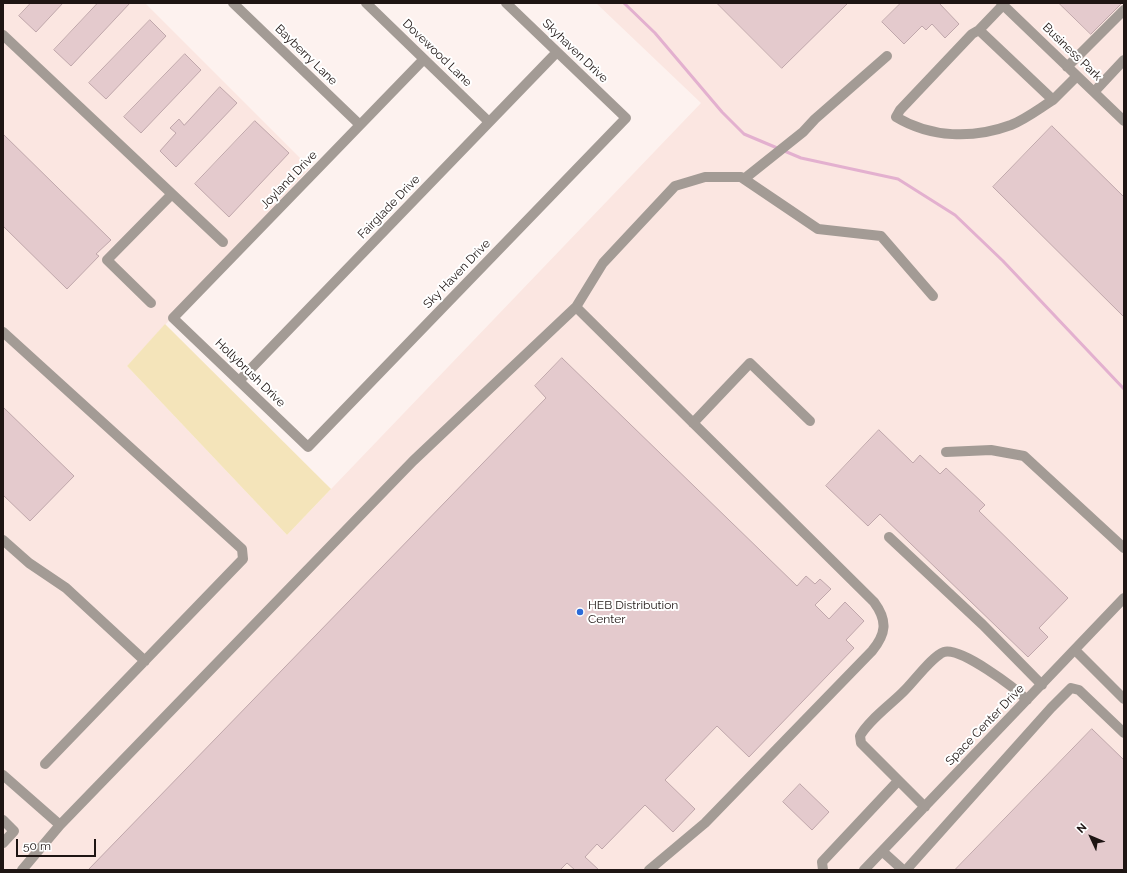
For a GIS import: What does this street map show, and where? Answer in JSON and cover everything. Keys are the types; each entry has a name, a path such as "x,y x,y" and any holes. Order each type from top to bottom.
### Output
{"street":[{"name":"Bayberry Lane","path":"233,3 360,125"},
{"name":"Dovewood Lane","path":"366,3 490,122"},
{"name":"Skyhaven Drive","path":"506,3 626,118"},
{"path":"1002,4 979,30 972,34 900,110 896,117 944,135 986,132 1012,125 1053,100 1077,76"},
{"name":"Business Park","path":"1002,4 1124,121"},
{"path":"1068,67 1124,10"},
{"path":"979,30 1053,100"},
{"path":"3,35 223,242"},
{"name":"Fairglade Drive","path":"239,380 557,52"},
{"path":"744,179 803,132 814,119 887,56"},
{"name":"Joyland Drive","path":"173,318 424,59"},
{"path":"1094,92 1124,60"},
{"name":"Sky Haven Drive","path":"308,447 626,118"},
{"path":"22,870 60,825 413,461 576,308 603,263 675,186 706,177 741,177 818,229 881,236 933,296"},
{"path":"151,303 107,260 172,194"},
{"path":"576,308 874,602 884,619 884,631 880,641 872,651 705,823 649,870"},
{"name":"Hollybrush Drive","path":"173,318 308,447"},
{"path":"3,332 242,549 243,559 44,764"},
{"path":"693,423 750,363 810,421"},
{"path":"946,452 991,450 1024,456 1124,548"},
{"path":"889,537 983,625 1042,685"},
{"path":"3,540 29,563 66,588 145,661"},
{"name":"Space Center Drive","path":"864,870 1124,598"},
{"path":"1075,650 1124,698"},
{"path":"925,807 898,782 861,743 860,736 868,726 916,680 935,658 944,652 952,652 1005,680 1027,700"},
{"path":"906,870 1051,708 1071,688 1079,690 1124,733"},
{"path":"3,775 60,825"},
{"path":"812,870 822,866 898,782"},
{"path":"3,820 14,831 3,843"},
{"path":"882,851 903,870"}],"shaded area":[{"path":"3,3 145,3 310,168 127,366 287,535 701,103 596,3 1124,3 1124,870 3,870"},
{"path":"165,324 331,489 287,535 127,366"}],"building":[{"path":"31,3 63,3 36,32 19,16"},
{"path":"98,3 130,3 71,66 54,50"},
{"path":"717,3 848,3 782,68"},
{"path":"901,3 939,3 959,24 945,38 932,24 926,30 922,26 904,44 882,22"},
{"path":"1059,3 1122,3 1091,34"},
{"path":"150,20 166,36 106,99 89,83"},
{"path":"185,54 201,70 141,133 124,117"},
{"path":"220,87 237,103 176,167 160,151 176,133 170,128 179,119 184,125"},
{"path":"255,121 289,153 229,217 195,184"},
{"path":"1052,126 1124,197 1124,317 993,187"},
{"path":"3,134 111,240 96,254 99,256 67,289 3,226"},
{"name":"HEB Distribution Center","path":"562,358 797,586 806,576 815,584 820,579 831,589 815,605 829,619 845,602 864,621 846,640 854,648 749,757 717,726 665,780 695,809 673,832 645,805 602,849 597,844 585,857 599,870 575,870 567,863 560,870 88,870 546,398 535,386"},
{"path":"3,407 74,476 30,521 3,495"},
{"path":"879,430 913,463 920,455 940,474 946,468 985,505 979,511 1068,598 1039,628 1048,637 1028,657 880,514 868,526 826,486"},
{"path":"1092,729 1124,760 1124,870 955,870"},
{"path":"800,784 829,812 812,830 783,802"}],"waterway":[{"path":"624,3 655,33 722,112 744,134 801,158 898,179 955,215 1003,261 1124,389"}],"place":[{"name":"HEB Distribution Center","path":"580,612"}]}
